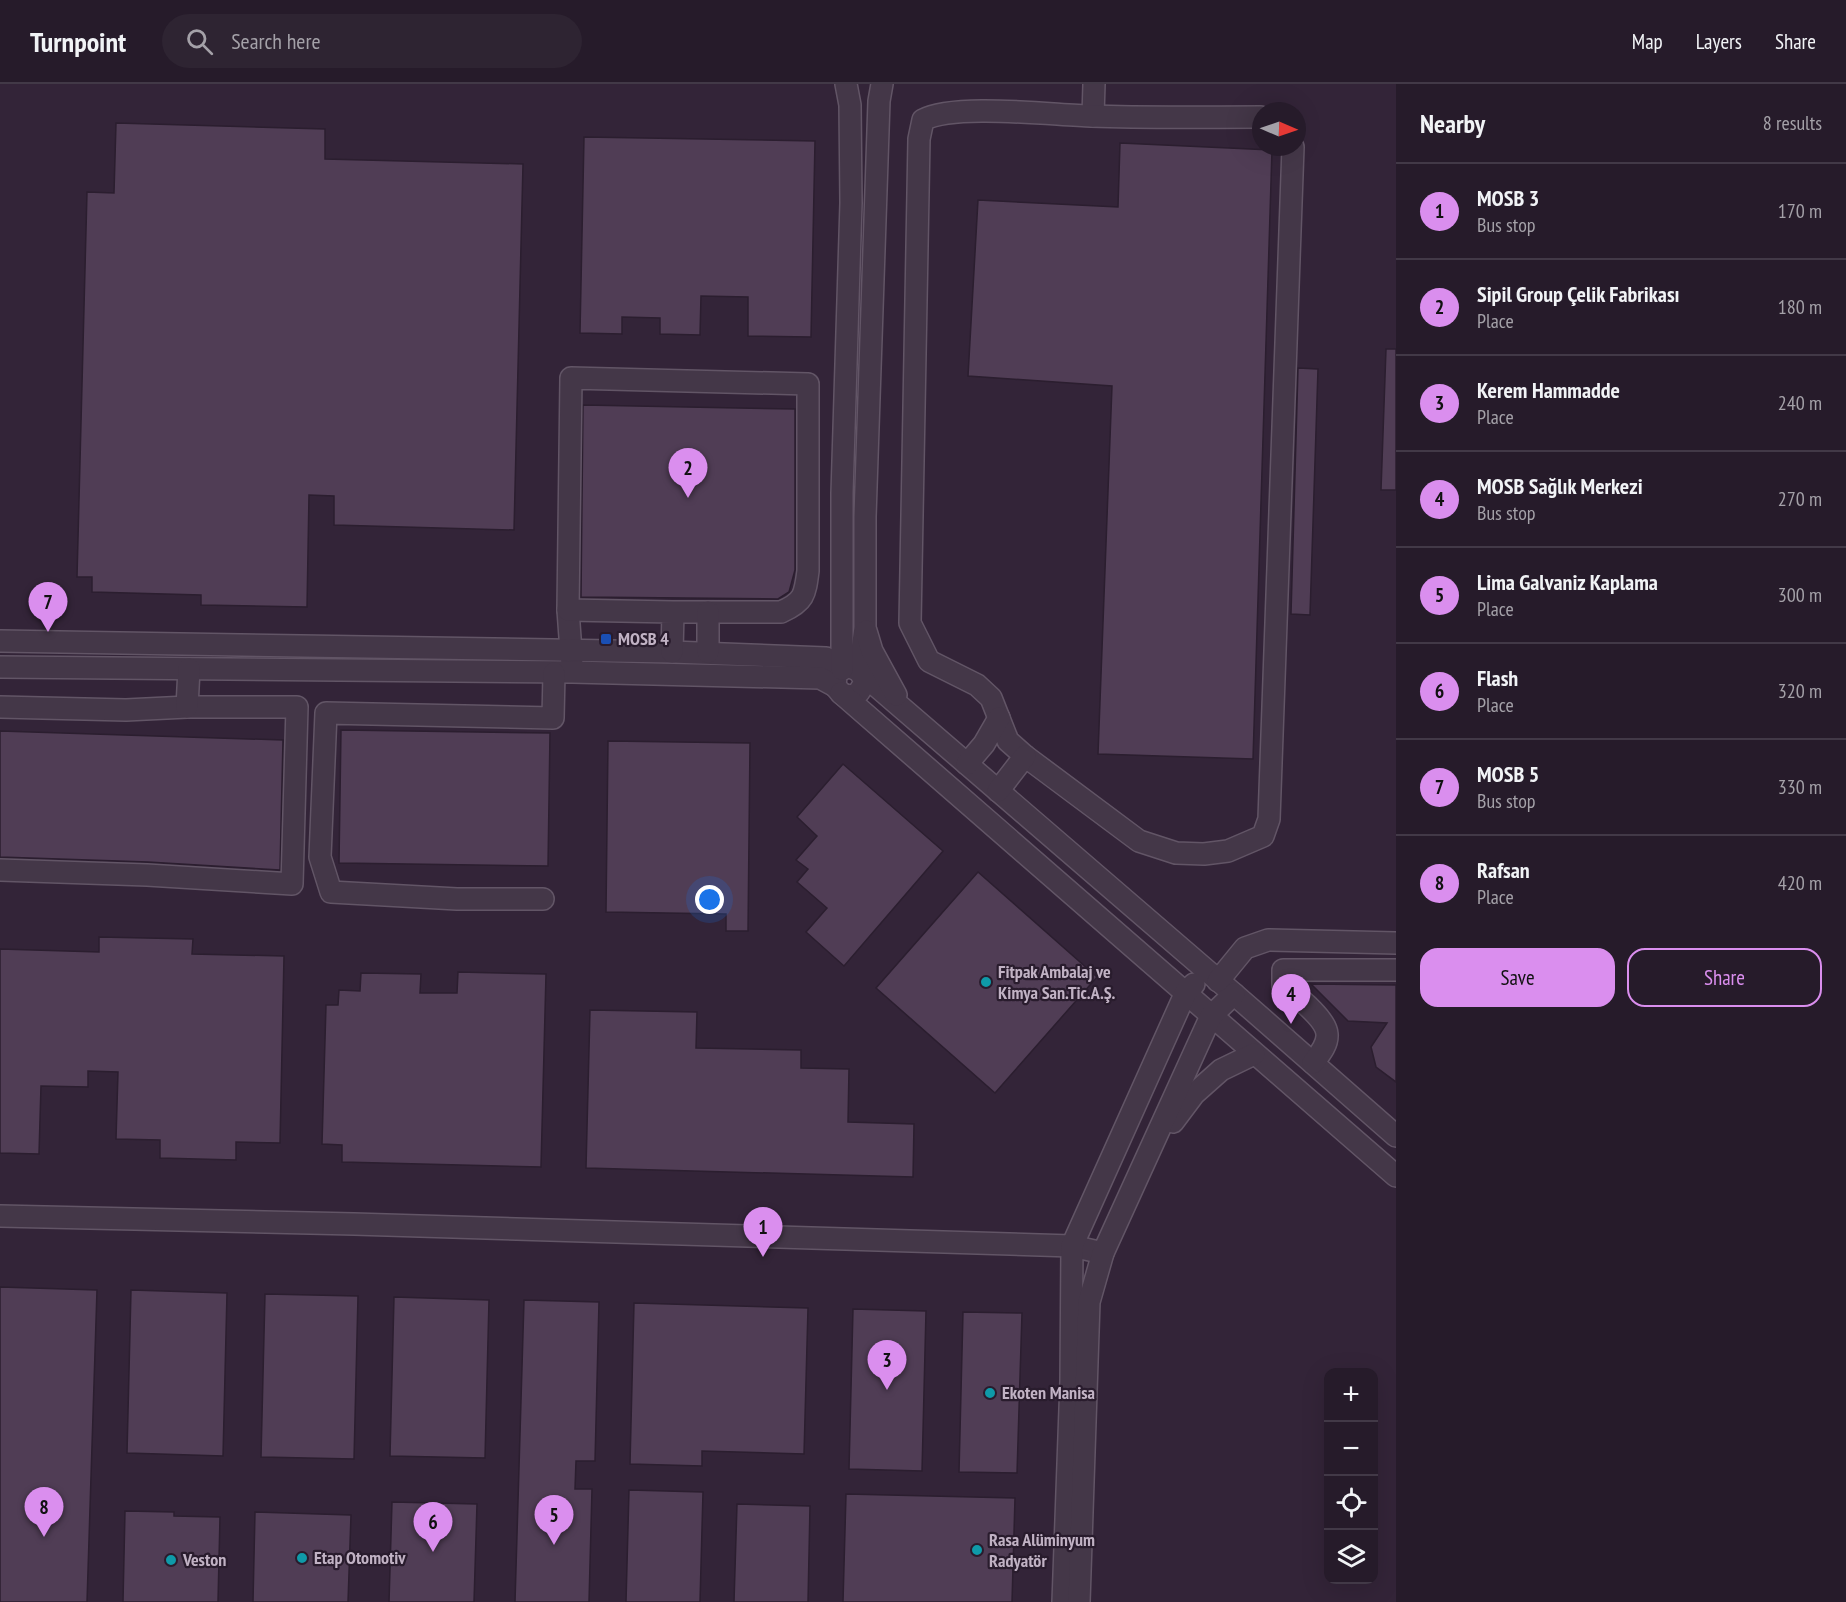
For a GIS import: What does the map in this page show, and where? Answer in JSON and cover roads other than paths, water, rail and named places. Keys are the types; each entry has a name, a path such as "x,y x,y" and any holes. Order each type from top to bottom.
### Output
{"street":[{"path":"844,680 841,612 842,482 851,203 850,105 846,84"},
{"path":"882,84 879,101 865,517 865,628 872,651 883,674 906,711"},
{"path":"1094,84 1094,116"},
{"path":"1252,117 1094,116 967,111 933,114 923,120 920,140 910,623 930,661 977,685 991,698 1008,741 1025,756 1139,841 1176,853 1204,854 1228,851 1263,836 1269,819 1293,156"},
{"path":"543,899 457,899 330,892 320,857 326,713 553,718 566,665 571,378 808,384 808,571 805,592 796,606 781,612 568,610"},
{"path":"672,652 673,612"},
{"path":"708,612 708,652"},
{"path":"788,657 823,645 833,634 841,612"},
{"path":"844,680 865,628"},
{"path":"0,641 566,665 844,680 906,711 1396,1136"},
{"path":"0,668 189,669 566,665 672,652 826,658 844,680 1211,1016 1396,1176"},
{"path":"187,707 189,669"},
{"path":"0,707 126,710 187,707 297,707 292,884 147,875 0,870"},
{"path":"967,764 984,744 999,718"},
{"path":"998,791 1025,756"},
{"path":"1080,1602 1089,1302 1103,1253 1211,1016 1220,982 1245,948 1268,940 1396,943"},
{"path":"1313,1063 1324,1048 1327,1033 1323,1021 1283,985 1283,970 1396,970"},
{"path":"1063,1602 1071,1381 1072,1246 1186,992 1220,982"},
{"path":"1150,1151 1194,1094 1221,1070 1254,1054"},
{"path":"0,1216 366,1224 1072,1246 1103,1253"}],"place":[{"name":"Sipil Group Çelik Fabrikası","path":"688,498"},
{"name":"MOSB 5","path":"48,632"},
{"name":"MOSB 4","path":"606,639"},
{"name":"Fitpak Ambalaj ve Kimya San.Tic.A.Ş.","path":"986,982"},
{"name":"MOSB Sağlık Merkezi","path":"1291,1024"},
{"name":"MOSB 3","path":"763,1257"},
{"name":"Kerem Hammadde","path":"887,1390"},
{"name":"Ekoten Manisa","path":"990,1393"},
{"name":"Rafsan","path":"44,1537"},
{"name":"Lima Galvaniz Kaplama","path":"554,1545"},
{"name":"Rasa Alüminyum Radyatör","path":"977,1550"},
{"name":"Flash","path":"433,1552"},
{"name":"Etap Otomotiv","path":"302,1558"},
{"name":"Veston","path":"171,1560"}]}
